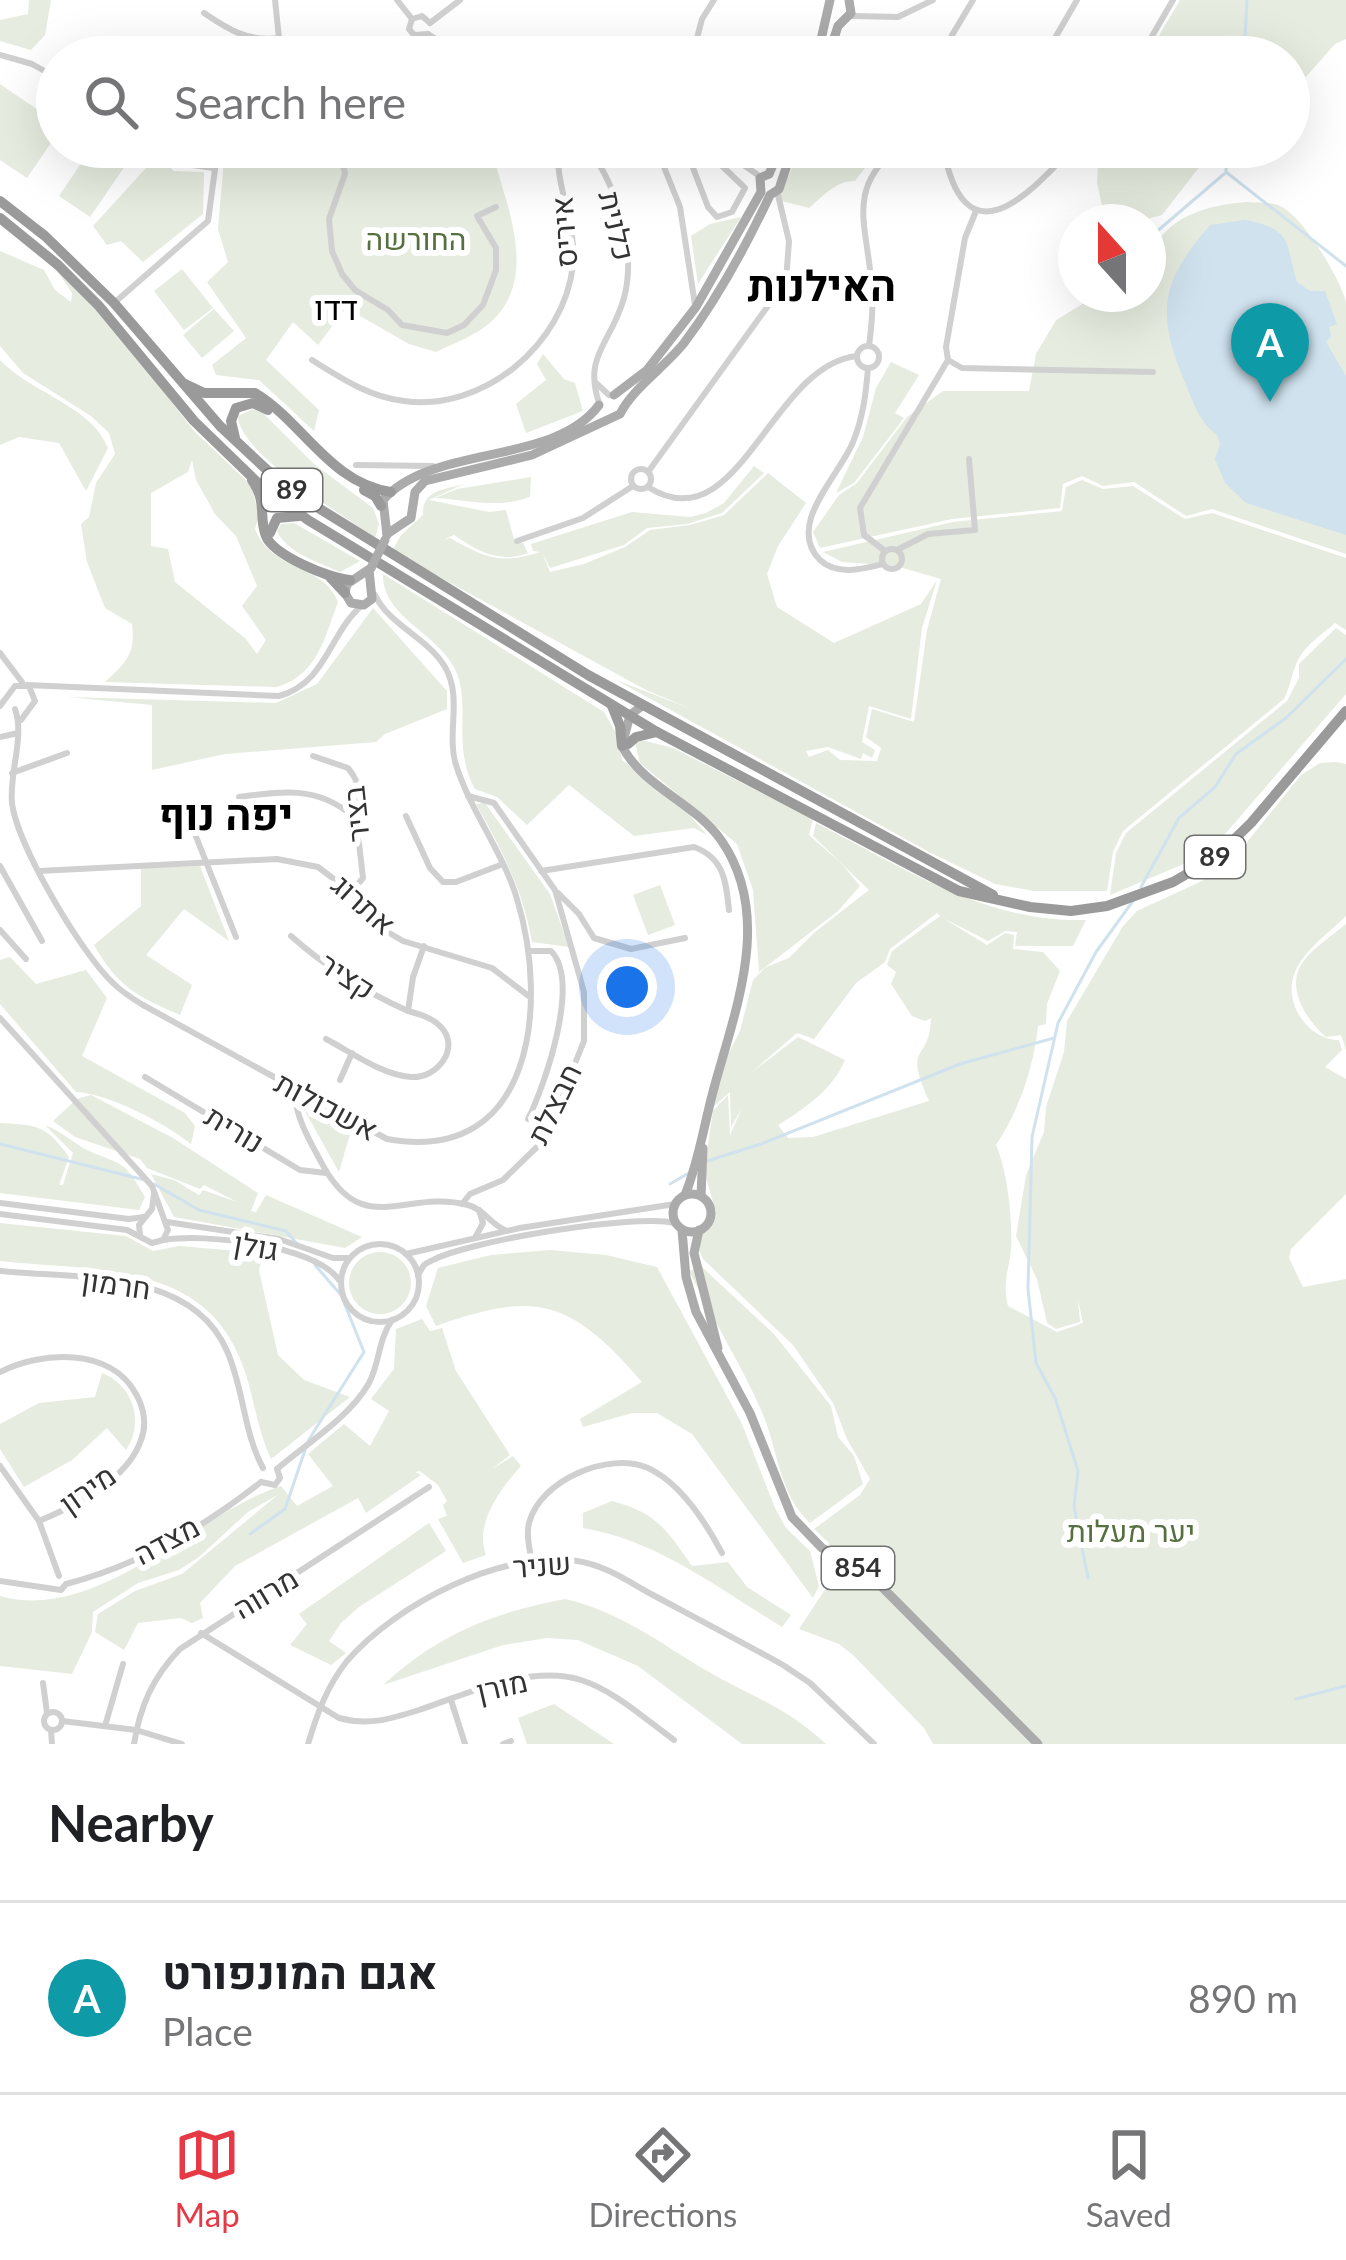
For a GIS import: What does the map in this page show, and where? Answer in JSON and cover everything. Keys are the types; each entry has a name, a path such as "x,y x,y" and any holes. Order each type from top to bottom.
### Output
{"highway":[{"name":"89","path":"0,201 45,236 114,304 178,380 282,483 389,554 642,706 962,881 1030,907"},
{"name":"89","path":"0,218 99,306 194,421 242,468 304,517 657,732 959,891 1071,911 1107,906 1173,882 1216,857 1251,823 1346,711"},
{"path":"178,380 204,393 255,393 339,469 375,489 393,491"},
{"path":"240,446 232,429 233,413 240,406 260,404 317,460 375,496 383,512"},
{"path":"242,468 262,500 265,535 280,551 328,575 347,597"},
{"path":"280,551 270,535 273,522 285,514 304,517"},
{"path":"328,575 362,573"},
{"path":"610,704 625,745 657,732"}],"main road":[{"path":"822,36 830,0"},
{"path":"828,13 836,20 849,7"},
{"path":"837,36 849,7"},
{"path":"362,573 373,587 365,604 347,597 362,573 386,537 413,514 417,488 431,478 532,455 617,416 692,332 775,168"},
{"path":"386,537 383,512 393,491 409,480 437,466 488,458 528,445 584,419 647,370 696,308 780,168"},
{"path":"612,395 623,407"},
{"path":"599,404 603,416 610,418"},
{"path":"393,491 406,492 413,499"},
{"path":"383,512 402,523"},
{"path":"625,745 642,706"},
{"name":"854","path":"625,745 642,773 711,827 732,860 747,937 745,979 685,1195"},
{"name":"854","path":"713,1090 700,1175 701,1196 711,1213 694,1242 697,1272 723,1364"},
{"path":"675,1204 685,1195 701,1196"},
{"name":"854","path":"675,1204 689,1294 750,1413 792,1517 822,1548 868,1573 1038,1744"},
{"path":"679,1226 699,1230"}],"street":[{"path":"275,0 279,36"},
{"path":"397,0 412,19"},
{"path":"428,34 430,23 460,0"},
{"path":"697,36 701,19 714,0"},
{"path":"849,7 862,14 898,17 933,0"},
{"path":"952,36 973,0"},
{"path":"1056,36 1077,0"},
{"path":"1152,36 1173,0"},
{"path":"204,13 244,36"},
{"path":"412,19 422,16 430,23"},
{"path":"412,19 409,29 416,36"},
{"path":"421,36 431,36"},
{"path":"0,55 36,66"},
{"path":"114,304 208,220 213,168"},
{"path":"345,168 329,220 332,251 355,290 388,310 402,325 447,333 464,325 483,305 496,270 496,248 477,216 496,207"},
{"name":"איריס","path":"312,360 360,389 404,401 443,401 502,377 551,327 567,292 573,263 561,168"},
{"name":"כלנית","path":"592,374 625,293 628,257 613,196 599,168"},
{"path":"667,168 680,207 696,308"},
{"path":"693,168 708,207 717,217 732,212 745,188 724,168"},
{"path":"648,472 783,288 790,257 770,185 745,168"},
{"path":"869,346 872,307 862,199 878,168"},
{"path":"949,168 959,199 976,211 988,212 1014,202 1054,168"},
{"path":"969,459 975,530 923,535 897,550 885,551 864,535 860,508 949,360 946,347 964,242 976,211"},
{"path":"633,486 684,500 711,492 731,474 808,377 869,346"},
{"path":"869,346 879,358 868,368 856,435 842,467 814,508 809,538 820,560 836,569 898,567 902,559 897,550"},
{"path":"857,356 868,368"},
{"path":"949,360 962,368 1153,373"},
{"path":"592,374 612,395"},
{"path":"592,374 599,404"},
{"path":"356,465 437,466"},
{"path":"402,466 409,480"},
{"path":"633,486 634,472 642,469 648,472 648,487"},
{"path":"518,541 583,518 633,486"},
{"path":"883,564 885,551"},
{"name":"אשכולות","path":"8,664 18,731 15,818 39,871 111,982 143,1005 387,1139 415,1144 468,1134 497,1111 521,1063 531,997 528,951 516,896 468,796 453,751 454,688 431,649 381,606 373,587"},
{"path":"347,597 349,617"},
{"path":"64,688 32,705 0,707 9,692 26,684 286,694 312,680 349,617 365,604 381,606"},
{"path":"0,653 34,692 32,705"},
{"name":"אשכולות","path":"18,731 32,705"},
{"path":"0,737 18,731"},
{"path":"13,772 67,753"},
{"name":"בציר","path":"314,756 340,764 355,777 361,797 351,815 363,869 360,884 351,892"},
{"path":"239,797 280,792 320,795 351,815"},
{"name":"חבצלת","path":"462,1204 470,1194 503,1180 538,1146 584,1041 584,992 555,890 494,803 468,796"},
{"path":"185,809 236,937"},
{"path":"406,816 435,877 443,881 456,882 503,864"},
{"path":"171,823 190,821"},
{"path":"542,871 694,848 719,863 729,910"},
{"name":"אתרוג","path":"39,871 291,859 318,867 351,892 379,927 403,940 492,968 531,997"},
{"path":"0,866 42,941"},
{"path":"555,890 594,938 631,949 685,938"},
{"path":"0,930 26,959"},
{"name":"קציר","path":"291,935 327,968 370,994 437,1022 445,1031 447,1052 434,1072 414,1078 352,1053"},
{"path":"408,1011 424,946"},
{"path":"528,951 551,951 560,969 554,1052 528,1119"},
{"path":"0,1018 149,1183 159,1196 168,1232 161,1241 150,1243 127,1230 0,1214"},
{"path":"326,1039 352,1053 340,1080"},
{"name":"נורית","path":"145,1077 300,1170 326,1174"},
{"path":"294,1090 301,1122 326,1174 354,1203 387,1207 462,1204 476,1208 505,1230"},
{"path":"142,1238 139,1229 154,1202 149,1183"},
{"path":"0,1203 129,1219 157,1214 165,1220"},
{"path":"392,1320 371,1321 349,1308 340,1285 350,1257 365,1246 378,1244 406,1254 505,1230 675,1204"},
{"path":"474,1238 483,1223 476,1208"},
{"name":"גולן","path":"165,1220 180,1227 279,1239 333,1258 350,1257"},
{"path":"277,1469 280,1478 275,1486 261,1482 263,1468 277,1469 360,1396 373,1375 379,1344 392,1320 413,1304 418,1275 435,1259 501,1242 605,1225 650,1220 679,1226"},
{"name":"גולן","path":"161,1241 218,1241 291,1252 328,1267 340,1285"},
{"path":"406,1254 418,1275"},
{"name":"חרמון","path":"0,1271 136,1286 164,1292 192,1306 226,1348 249,1437 263,1468"},
{"path":"371,1321 379,1344"},
{"name":"מירון","path":"0,1372 49,1358 92,1361 119,1372 142,1406 142,1438 120,1470 86,1497 39,1521"},
{"path":"532,1561 529,1524 548,1494 588,1469 626,1463 647,1468 680,1491 722,1553"},
{"name":"מירון","path":"0,1466 39,1521 58,1576"},
{"name":"מצדה","path":"52,1587 61,1590 172,1540 261,1482"},
{"name":"מרווה","path":"134,1744 146,1699 164,1665 201,1633 308,1569 429,1487"},
{"name":"שניר","path":"308,1744 320,1705 346,1663 380,1629 441,1592 496,1569 532,1561 578,1561 603,1568 810,1683 874,1744"},
{"path":"0,1582 52,1587 58,1576 66,1584"},
{"name":"מורן","path":"201,1633 338,1718 370,1723 531,1678 577,1678 617,1699 674,1740"},
{"path":"105,1726 123,1664"},
{"path":"43,1683 44,1724 51,1730 52,1744"},
{"path":"451,1700 465,1744"},
{"path":"47,1713 57,1712 62,1721"},
{"path":"62,1721 136,1730 182,1744"},
{"path":"51,1730 62,1721"}],"green space":[{"path":"29,0 51,0 45,35 36,36 31,50 0,41 0,20 28,14"},
{"path":"1180,0 1346,0 1346,39 1335,44 1310,72 1310,36 1159,36"},
{"path":"0,84 36,109 36,165 27,178 0,160"},
{"path":"78,168 124,168 90,217 59,196"},
{"path":"146,168 204,172 203,214 143,262 121,241 107,245 93,226"},
{"name":"החורשה","path":"223,168 496,168 512,224 516,269 502,309 486,326 436,352 409,344 346,308 318,345 293,322 266,360 319,410 314,431 259,380 216,375 212,365 246,338 207,282 228,262 218,229"},
{"path":"792,168 865,168 855,181 836,186 809,208 777,200"},
{"path":"1098,168 1199,168 1166,210 1166,204 1102,204"},
{"path":"1267,203 1288,211 1308,233 1342,291 1346,302 1346,554 1212,509 1186,516 1134,482 1103,486 1082,476 1063,484 1060,508 952,519 820,548 813,532 839,495 857,483 907,417 943,391 1029,391 1036,354 1056,320 1069,312 1166,312 1166,231 1178,221 1218,206"},
{"path":"741,217 698,284 691,236 710,224"},
{"path":"0,251 44,270 55,290 71,302 72,293 54,266 118,333 194,431 251,485 259,516 255,529 263,543 331,589 338,602 318,654 302,673 277,687 105,682 128,657 133,634 132,624 105,608 87,562 81,524 89,517 96,483 115,454 109,433 91,416 23,373 0,346","holes":["192,460 196,480 215,514 236,536 257,586 242,606 266,640 257,654 246,639 175,582 168,549 151,546 151,493 188,472"]},
{"path":"182,269 213,308 184,330 154,291"},
{"path":"214,309 234,331 202,358 183,335"},
{"path":"543,354 564,379 575,383 583,411 526,433 516,404 546,380 537,364"},
{"path":"0,360 75,410 100,434 108,448 86,491 59,443 19,437 0,445"},
{"path":"891,362 919,375 895,413 904,418 854,483 836,493 863,437 876,388"},
{"path":"253,409 262,412 314,464 373,508 379,524 375,538 295,483 255,448 238,416"},
{"path":"754,466 764,473 722,513 687,524 647,528 624,545 550,568 542,552 550,572 584,564 625,547 650,530 690,525 724,515 768,473 806,503 778,546 767,574 777,607 834,643 921,604 937,580 922,628 911,719 869,706 862,742 875,750 872,758 863,753 861,759 828,747 806,751 809,757 828,750 840,760 877,761 881,748 866,737 872,709 914,722 927,630 941,579 896,566 842,562 823,552 953,522 1062,511 1066,487 1082,480 1103,489 1133,486 1185,519 1212,513 1346,558 1346,630 1335,623 1305,649 1284,699 1123,831 1113,852 1107,891 1034,891 995,884 929,852 616,680 694,710 646,690 392,551 401,535 423,515 430,496 464,484 429,500 489,512 506,510 515,543 523,543 528,553 498,556 454,535 443,540 450,538 474,550 494,557 514,558 540,552 533,551 531,544 632,512 690,517 706,513 724,503"},
{"path":"531,477 530,497 518,501 435,498 457,489"},
{"path":"294,523 360,561 340,572 304,556 277,531 281,524"},
{"path":"383,574 604,712 616,733 622,760 679,803 707,835 694,828 634,836 569,785 527,825 497,797 475,789 464,757 462,696 455,669 391,602"},
{"path":"373,608 447,691 447,709 376,742 225,754 152,770 152,705 67,697 276,703 317,684"},
{"path":"1336,628 1346,635 1346,694 1226,833 1186,863 1110,895 1116,853 1126,833 1287,701 1299,678 1299,664"},
{"path":"634,738 673,748 813,819 809,835 860,886 838,911 759,972 753,890 737,844 640,763"},
{"name":"יער מעלות","path":"1320,763 1346,764 1346,916 1299,964 1292,995 1308,1026 1339,1040 1342,1050 1325,1067 1346,1079 1346,1194 1291,1249 1289,1258 1303,1287 1346,1279 1346,1744 933,1744 924,1728 852,1654 799,1629 826,1588 820,1560 829,1543 814,1529 860,1495 870,1479 833,1403 793,1345 699,1250 701,1231 716,1212 705,1174 713,1111 728,1095 730,1135 742,1108 731,1127 730,1092 713,1107 753,980 766,967 789,958 869,890 813,836 816,823 979,902 1013,912 1086,920 1073,946 1015,946 1017,932 1005,931 988,941 943,918 987,945 1005,933 1014,935 1013,949 1043,952 1060,971 1047,1004 1046,1024 1038,1026 1024,1088 996,1145 1010,1210 1008,1306 1057,1332 1083,1323 1078,1300 1080,1322 1056,1329 1047,1323 1037,1279 1016,1236 1026,1175 1044,1132 1067,1021 1123,926 1137,911 1202,881 1243,847 1301,775","holes":["937,913 940,916 892,951 887,965 896,972 891,984 912,1016 925,1021 931,1018 918,1060 929,1101 813,1137 788,1138 778,1125 818,1097 845,1060 798,1037 752,1072 797,1033 814,1039 856,983 885,962 890,949"]},
{"path":"485,803 550,894 569,947 532,942 510,871 476,804"},
{"path":"200,866 229,941 184,909 146,955 192,985 180,1015 130,989 94,945 141,906 141,868"},
{"path":"660,885 675,925 648,935 633,895"},
{"path":"1346,924 1346,1050 1341,1035 1326,1037 1312,1023 1296,984 1305,959"},
{"path":"10,957 36,984 86,970 107,998 82,1056 185,1113 195,1126 191,1144 136,1111 76,1092 0,1004 0,960"},
{"path":"91,1095 173,1138 258,1193 251,1211 256,1212 266,1195 362,1237 345,1248 174,1217 151,1174 174,1180 199,1195 203,1190 237,1202 204,1185 200,1189 147,1168 140,1159 75,1137 53,1121 77,1099"},
{"path":"309,1104 352,1127 339,1172 306,1113"},
{"path":"0,1123 32,1126 54,1138 69,1157 59,1185 63,1185 73,1153 45,1125 122,1165 145,1197 139,1210 0,1193"},
{"path":"0,1223 126,1236 153,1251 179,1246 263,1253 259,1270 278,1355 304,1380 350,1397 271,1459 241,1361 223,1328 200,1304 140,1277 0,1261"},
{"path":"550,1250 606,1255 657,1267 742,1424 775,1508 786,1528 810,1551 819,1586 813,1598 692,1434 657,1413 632,1413 583,1427 580,1419 642,1382 594,1334 573,1319 527,1306 471,1314 436,1326 426,1306 438,1268 491,1255"},
{"path":"380,1252 402,1261 411,1283 402,1305 380,1314 358,1305 349,1283 358,1261"},
{"path":"702,1267 774,1334 831,1406 838,1437 854,1456 863,1484 810,1523 792,1499 762,1412 689,1271"},
{"path":"422,1319 430,1331 442,1328 456,1371 510,1455 492,1469 513,1456 521,1466 487,1519 486,1555 463,1563 438,1519 447,1516 443,1505 447,1501 438,1485 420,1471 415,1472 421,1475 366,1513 358,1498 235,1566 200,1603 203,1618 192,1623 181,1618 138,1623 124,1650 95,1632 98,1614 135,1591 182,1574 279,1494 248,1512 179,1570 138,1583 93,1612 92,1632 72,1674 0,1666 0,1596 37,1600 73,1594 110,1581 281,1486 297,1506 333,1486 308,1454 344,1424 370,1446 389,1411 371,1399 394,1369 396,1329"},
{"path":"102,1373 122,1386 133,1406 135,1428 126,1450 107,1428 72,1460 24,1487 0,1449 0,1424 39,1403 95,1397"},
{"path":"612,1501 659,1524 692,1566 728,1562 747,1587 791,1615 782,1627 662,1555 583,1528 583,1513"},
{"path":"429,1523 446,1551 341,1623 329,1641 346,1653 331,1665 290,1645 307,1624 299,1614"},
{"path":"565,1599 639,1629 782,1711 826,1744 742,1744 638,1666 578,1640 547,1638 503,1645 383,1685 425,1652 468,1628"},
{"path":"554,1704 614,1744 527,1744 518,1718"}],"water":[{"path":"1245,220 1280,233 1297,282 1310,291 1325,291 1337,324 1329,327 1331,337 1326,342 1346,376 1346,535 1246,503 1225,483 1215,459 1220,444 1217,435 1197,410 1175,356 1167,316 1173,280 1210,225"}],"waterway":[{"path":"1245,36 1247,0"},
{"path":"1226,168 1346,266"},
{"path":"1166,224 1224,174"},
{"path":"1141,887 1179,818 1215,787 1236,754 1286,718 1346,659"},
{"path":"1088,1578 1074,1506 1078,1471 1055,1398 1036,1363 1028,1289 1032,1137 1058,1023 1096,952 1133,901"},
{"path":"707,1161 960,1064 1054,1038"},
{"path":"0,1144 145,1180"},
{"path":"670,1184 689,1173"},
{"path":"154,1184 199,1210 286,1231 297,1244"},
{"path":"308,1441 364,1352 341,1295 315,1265"},
{"path":"250,1534 285,1509 305,1450"},
{"path":"1296,1699 1346,1686"}],"place":[{"name":"אגם המונפורט","path":"1270,402"}],"district":[{"name":"האילנות","path":"822,286"},
{"name":"דדו","path":"336,308"},
{"name":"יפה נוף","path":"226,815"}]}
